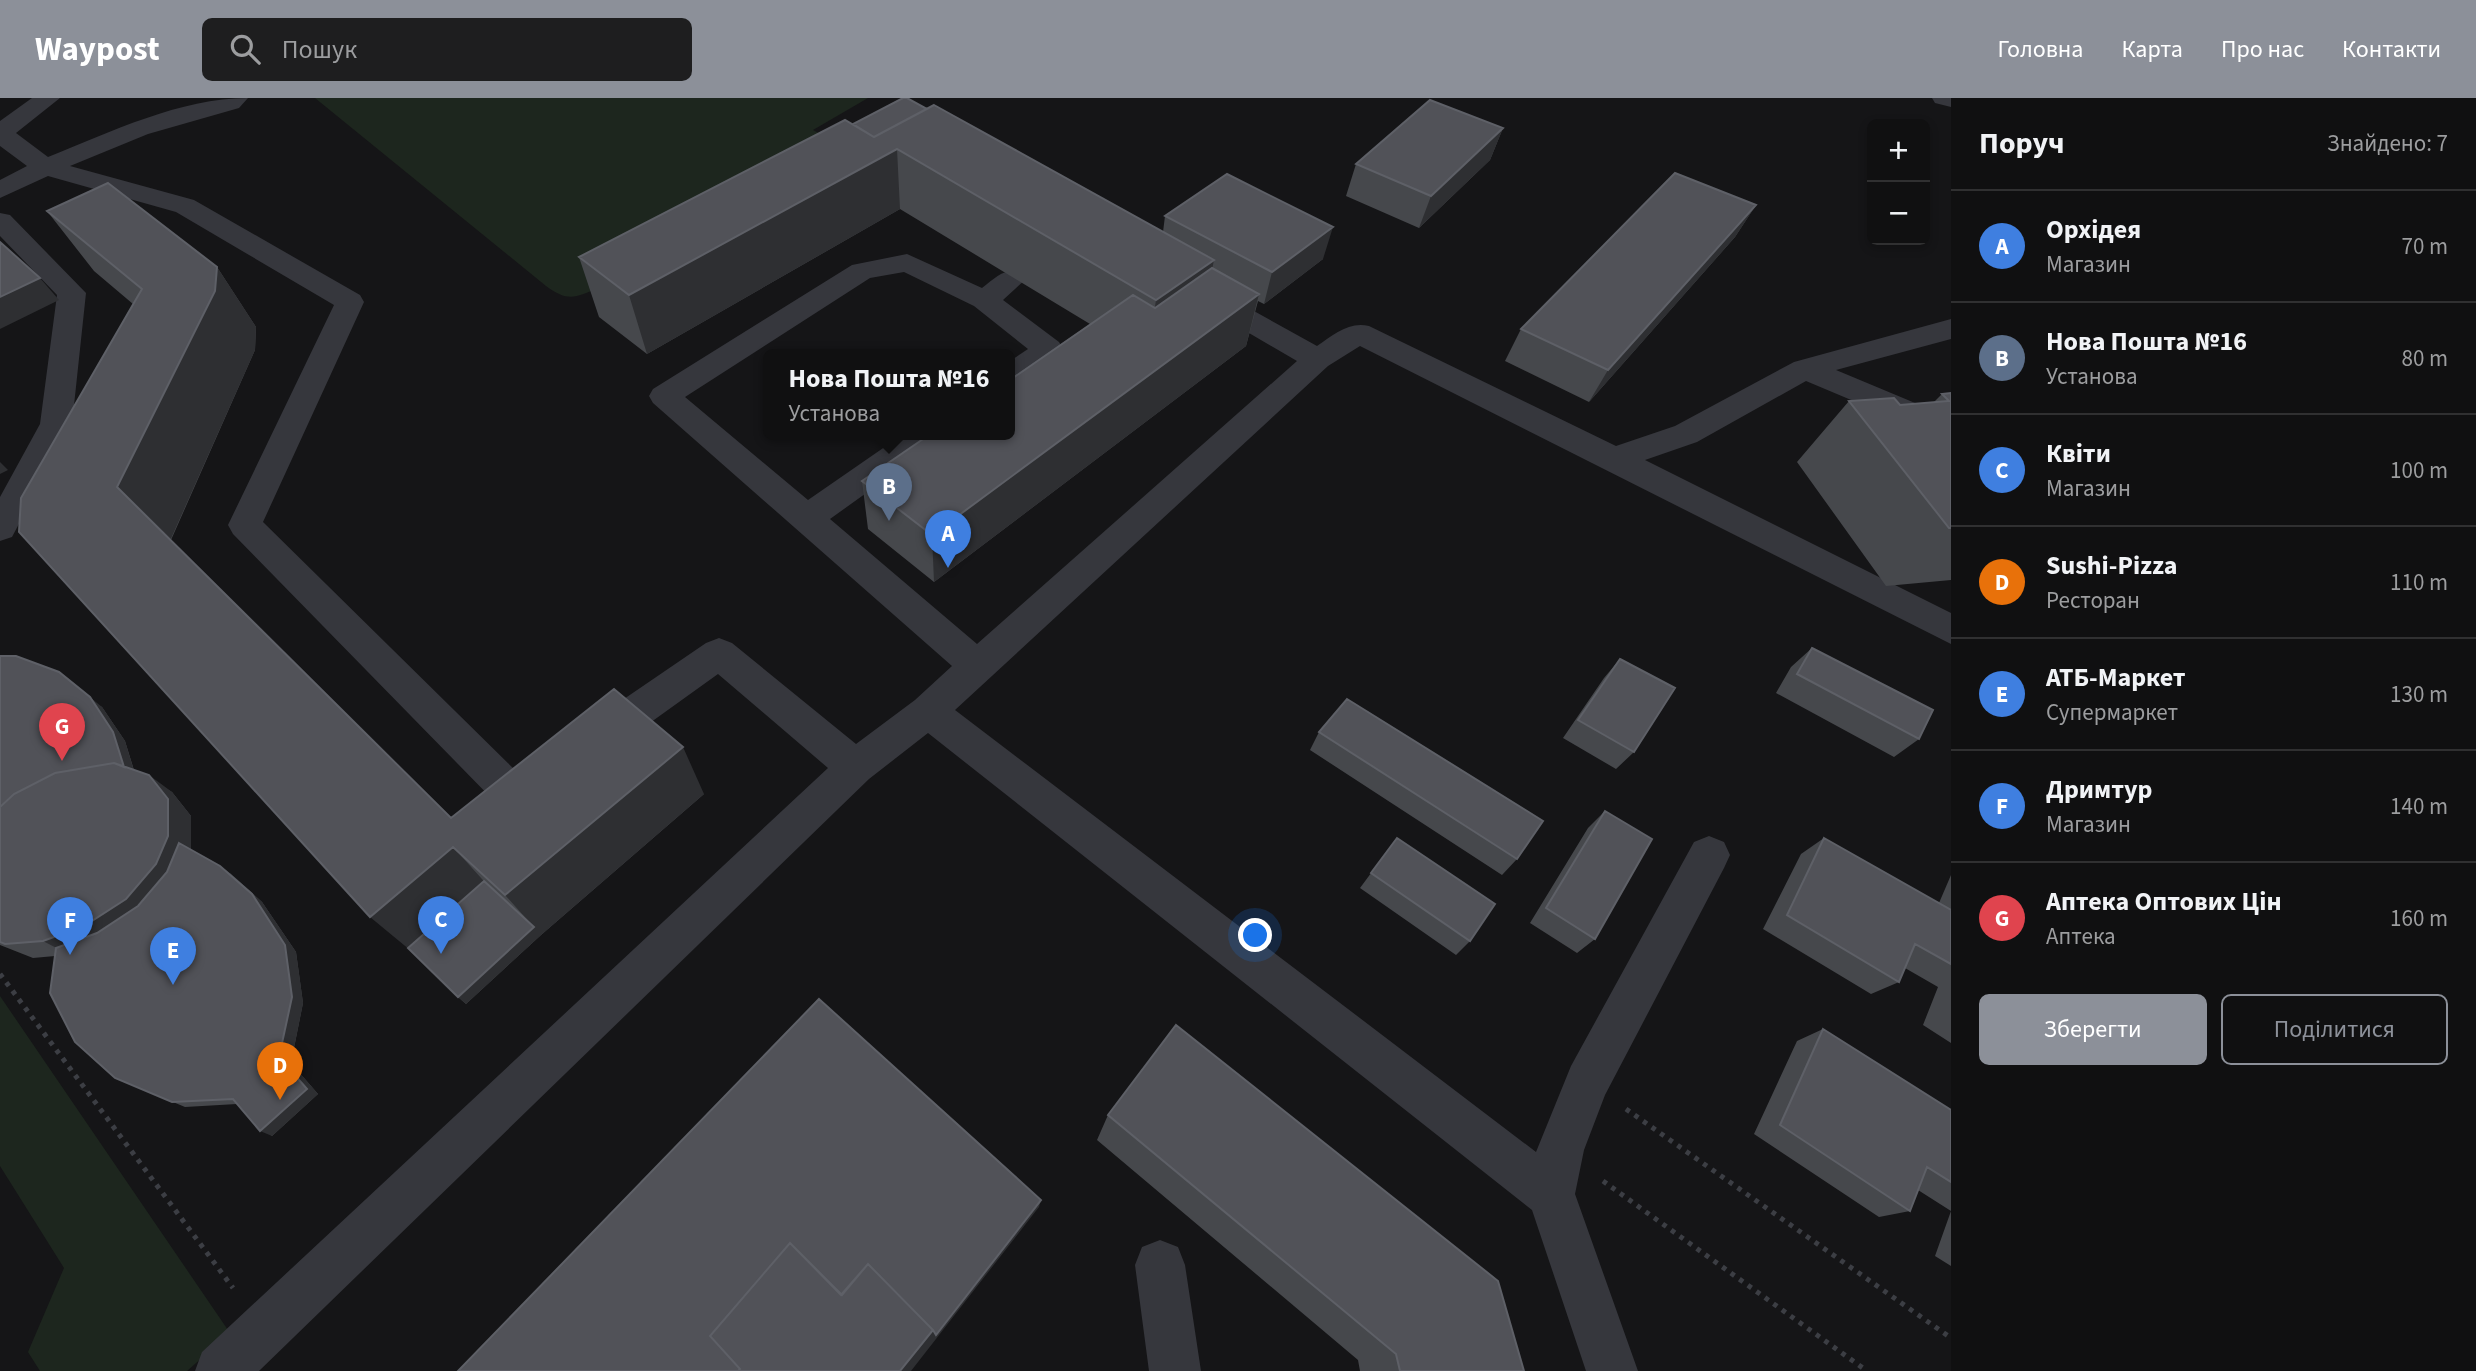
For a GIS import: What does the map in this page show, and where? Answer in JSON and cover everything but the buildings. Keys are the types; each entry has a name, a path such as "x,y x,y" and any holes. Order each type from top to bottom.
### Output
{"lane":[{"path":"48,98 0,134 45,167 185,206 350,302 245,525 515,796 719,653 855,767"},
{"path":"0,190 45,167 139,129 230,103 236,98"},
{"path":"1944,98 1951,100"},
{"path":"0,221 72,293 56,424 0,528"},
{"path":"977,666 807,518 661,405 862,271 907,263 984,300 1048,349 1015,372"},
{"path":"984,300 1013,278"},
{"path":"1185,284 1317,359"},
{"path":"1614,459 1686,434 1805,369 1951,329"},
{"path":"221,1371 855,767 928,710 1317,359 1359,333 1951,630"},
{"path":"1805,369 1951,430"},
{"path":"773,513 807,518 918,440"},
{"path":"928,710 1551,1194"},
{"path":"1612,1371 1551,1194 1560,1150 1587,1082 1709,855"},
{"path":"1160,1265 1175,1371"}],"path":[{"path":"0,974 264,1330"},
{"path":"1587,1082 1951,1338"},
{"path":"1560,1150 1867,1371"}],"shaded area":[{"path":"315,98 868,98 813,130 848,149 598,288 572,297 546,286"},
{"path":"0,996 230,1333 187,1371 40,1371 28,1352 64,1268 0,1166"}],"place":[{"name":"Нова Пошта №16","path":"889,521"},
{"name":"Орхідея","path":"948,568"},
{"name":"Аптека Оптових Цін","path":"62,761"},
{"name":"Квіти","path":"441,954"},
{"name":"Дримтур","path":"70,955"},
{"name":"АТБ-Маркет","path":"173,985"},
{"name":"Sushi-Pizza","path":"280,1100"}]}
